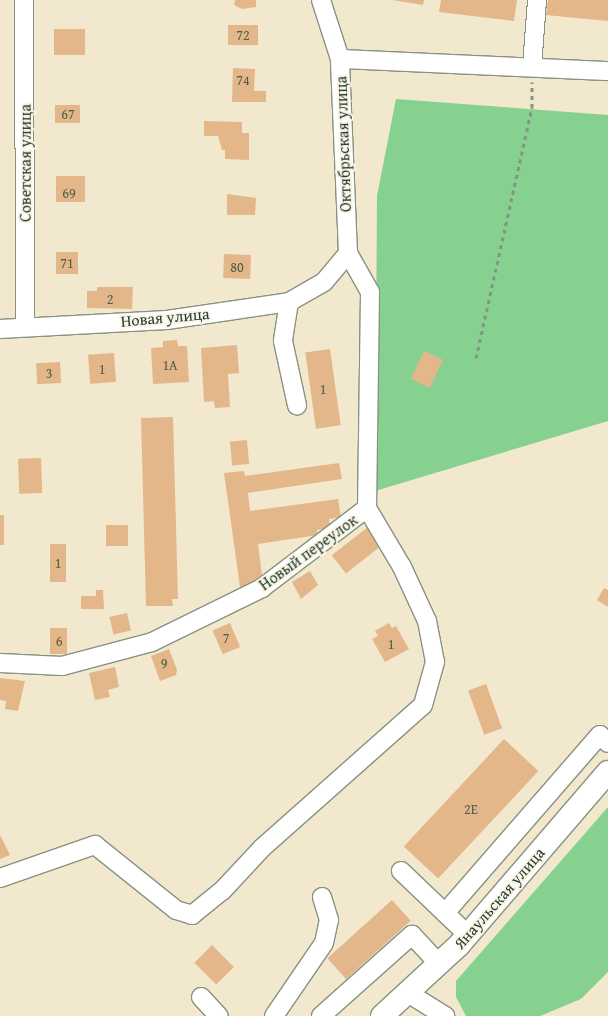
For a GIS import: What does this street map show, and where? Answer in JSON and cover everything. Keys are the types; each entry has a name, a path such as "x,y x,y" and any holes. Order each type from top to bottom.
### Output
{"main road":[{"name":"Янаульская улица","path":"382,1016 468,935 608,772"}],"street":[{"name":"Советская улица","path":"24,0 25,326"},
{"name":"Октябрьская улица","path":"321,0 340,59 348,253"},
{"path":"532,67 537,0"},
{"path":"340,59 608,71"},
{"name":"Новая улица","path":"0,329 25,326 166,320 289,302 324,282 348,253"},
{"name":"Новый переулок","path":"0,662 62,666 152,642 262,588 367,508 370,292 348,253"},
{"path":"289,302 283,341 297,405"},
{"path":"7,875 95,845 176,910 192,915 222,891 262,848 423,705 435,662 427,621 402,567 367,508"},
{"path":"445,913 600,735 608,743"},
{"path":"401,871 468,935"},
{"path":"274,1016 324,943 329,920 322,897"},
{"path":"321,1016 412,935 439,964"},
{"path":"408,993 445,1016"},
{"path":"201,997 219,1016"}],"path":[{"path":"476,358 532,107 532,67"}],"green space":[{"path":"396,99 608,115 608,421 375,491 377,196"},
{"path":"608,807 608,972 581,999 540,1016 466,1016 456,997 456,981"}],"building":[{"path":"235,0 256,0 256,7 242,9 234,5"},
{"path":"392,0 424,0 423,5"},
{"path":"441,0 517,0 514,21 439,12"},
{"path":"548,0 608,0 608,21 546,15"},
{"path":"228,25 258,25 258,45 228,45"},
{"path":"54,29 85,29 85,55 54,55"},
{"path":"233,68 255,69 254,91 266,91 266,102 232,102"},
{"path":"55,105 80,105 80,123 55,123"},
{"path":"204,121 242,122 242,133 249,133 249,160 225,159 225,150 222,150 218,136 204,136"},
{"path":"56,176 85,176 85,202 56,202"},
{"path":"227,194 256,198 255,215 227,215"},
{"path":"56,252 78,252 78,274 56,274"},
{"path":"224,254 251,255 250,279 223,278"},
{"path":"97,287 133,287 132,309 87,308 87,291 97,291"},
{"path":"177,340 178,346 187,346 189,382 153,384 151,348 163,347 163,341"},
{"path":"237,345 239,373 228,374 230,407 215,408 214,401 204,402 201,348"},
{"path":"330,349 341,425 316,429 305,352"},
{"path":"424,351 443,360 430,388 411,379"},
{"path":"114,353 116,382 90,384 88,355"},
{"path":"60,362 61,383 37,384 36,363"},
{"path":"173,417 178,599 172,599 173,606 146,606 141,418"},
{"path":"247,440 249,464 232,465 230,441"},
{"path":"41,458 42,493 19,494 18,459"},
{"path":"339,463 342,479 248,493 250,511 338,499 341,517 329,519 330,528 317,530 318,535 258,544 263,583 240,587 224,473 244,471 245,476"},
{"path":"0,515 4,515 4,545 0,545"},
{"path":"106,525 128,525 128,546 106,546"},
{"path":"368,527 382,545 346,573 332,555"},
{"path":"50,544 66,544 66,582 50,582"},
{"path":"310,571 318,585 301,599 292,582"},
{"path":"604,588 608,590 608,607 597,600"},
{"path":"96,590 103,590 104,609 81,609 81,596 96,596"},
{"path":"127,613 131,631 114,635 109,617"},
{"path":"230,623 240,647 223,654 213,630"},
{"path":"389,623 392,628 396,626 409,649 385,662 372,639 378,636 375,631"},
{"path":"50,628 67,628 67,654 50,654"},
{"path":"169,649 177,670 176,675 160,681 151,656"},
{"path":"115,667 119,687 108,690 110,697 95,700 89,673"},
{"path":"0,678 25,681 18,711 5,709 6,701 0,700"},
{"path":"486,684 502,728 484,735 468,690"},
{"path":"504,739 538,771 438,879 404,847"},
{"path":"0,835 10,855 0,859"},
{"path":"392,900 411,921 346,979 327,958"},
{"path":"212,945 234,967 216,985 194,963"}]}
